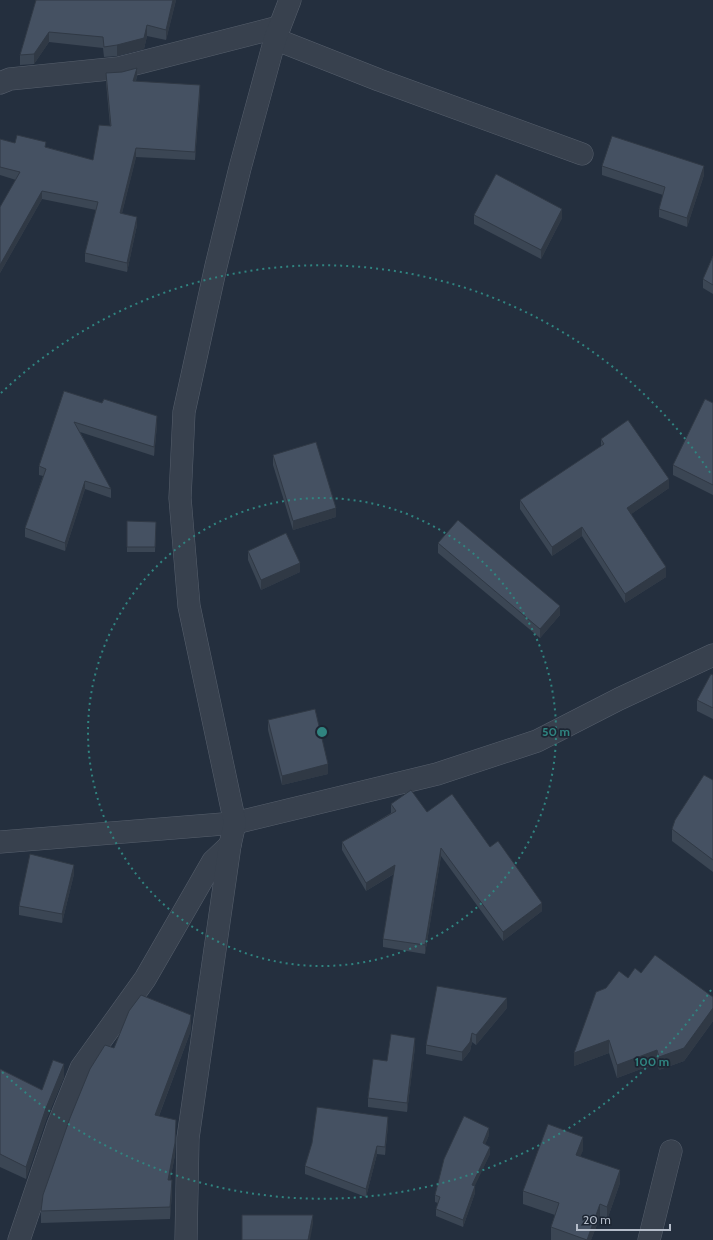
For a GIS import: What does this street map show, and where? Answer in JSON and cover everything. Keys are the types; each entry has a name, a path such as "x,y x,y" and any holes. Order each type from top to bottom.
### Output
{"street":[{"path":"186,1240 188,1138 230,845 235,823 189,606 180,498 184,412 216,266 240,168 277,33 290,0"},
{"path":"3,85 118,68 277,33 379,80 582,154"},
{"path":"0,842 235,823 437,774 537,741 619,699 713,655"},
{"path":"20,1240 58,1125 81,1068 145,979 213,861 230,845"},
{"path":"649,1240 671,1151"}],"building":[{"path":"36,0 173,0 166,30 147,25 144,38 104,47 103,37 49,32 34,54 20,55"},
{"path":"137,68 133,81 200,85 195,152 136,148 120,213 137,217 127,263 85,253 98,202 42,191 0,265 0,207 20,172 0,167 0,139 15,143 17,135 46,142 45,147 93,160 99,125 111,126 106,73 122,72"},
{"path":"612,136 704,166 687,218 659,209 665,187 602,166"},
{"path":"496,174 562,209 541,250 474,215"},
{"path":"713,256 713,285 703,279"},
{"path":"64,391 102,403 104,399 157,416 154,447 74,422 111,489 85,481 65,543 25,528 46,469 39,466"},
{"path":"705,399 713,403 713,485 673,465"},
{"path":"628,420 669,479 627,508 666,567 625,594 582,527 552,547 520,500 604,444 601,439"},
{"path":"316,442 336,508 293,521 273,455"},
{"path":"458,520 560,606 540,629 438,543"},
{"path":"127,521 156,522 155,547 127,547"},
{"path":"286,533 300,563 261,580 248,551"},
{"path":"711,674 713,675 713,708 697,700"},
{"path":"315,709 328,764 282,776 268,720"},
{"path":"704,775 713,780 713,860 672,829 675,820"},
{"path":"411,790 427,812 452,794 490,847 498,841 542,903 503,932 441,848 425,945 383,939 395,865 366,883 342,842 396,811 391,804"},
{"path":"30,854 74,865 62,914 19,906"},
{"path":"655,955 713,997 713,1008 684,1048 659,1057 657,1050 617,1065 609,1040 574,1053 596,992 606,988 619,971 628,978 635,968 641,973"},
{"path":"437,986 507,998 476,1035 472,1033 470,1042 462,1052 426,1045"},
{"path":"141,995 191,1015 190,1022 155,1115 176,1120 175,1143 168,1180 172,1180 170,1207 41,1211 43,1195 70,1118 90,1069 105,1045 114,1048 129,1011"},
{"path":"391,1034 415,1038 407,1103 368,1098 373,1059 387,1061"},
{"path":"53,1060 64,1064 46,1108 26,1167 0,1154 0,1069 42,1090"},
{"path":"317,1107 388,1117 385,1147 377,1146 366,1189 305,1166 312,1143"},
{"path":"464,1116 489,1128 483,1143 490,1147 472,1185 475,1186 463,1220 436,1209 440,1197 435,1195 444,1159"},
{"path":"548,1124 583,1137 576,1155 620,1170 607,1207 600,1204 587,1240 551,1227 559,1203 523,1191"},
{"path":"242,1215 313,1215 308,1240 242,1240"}]}
